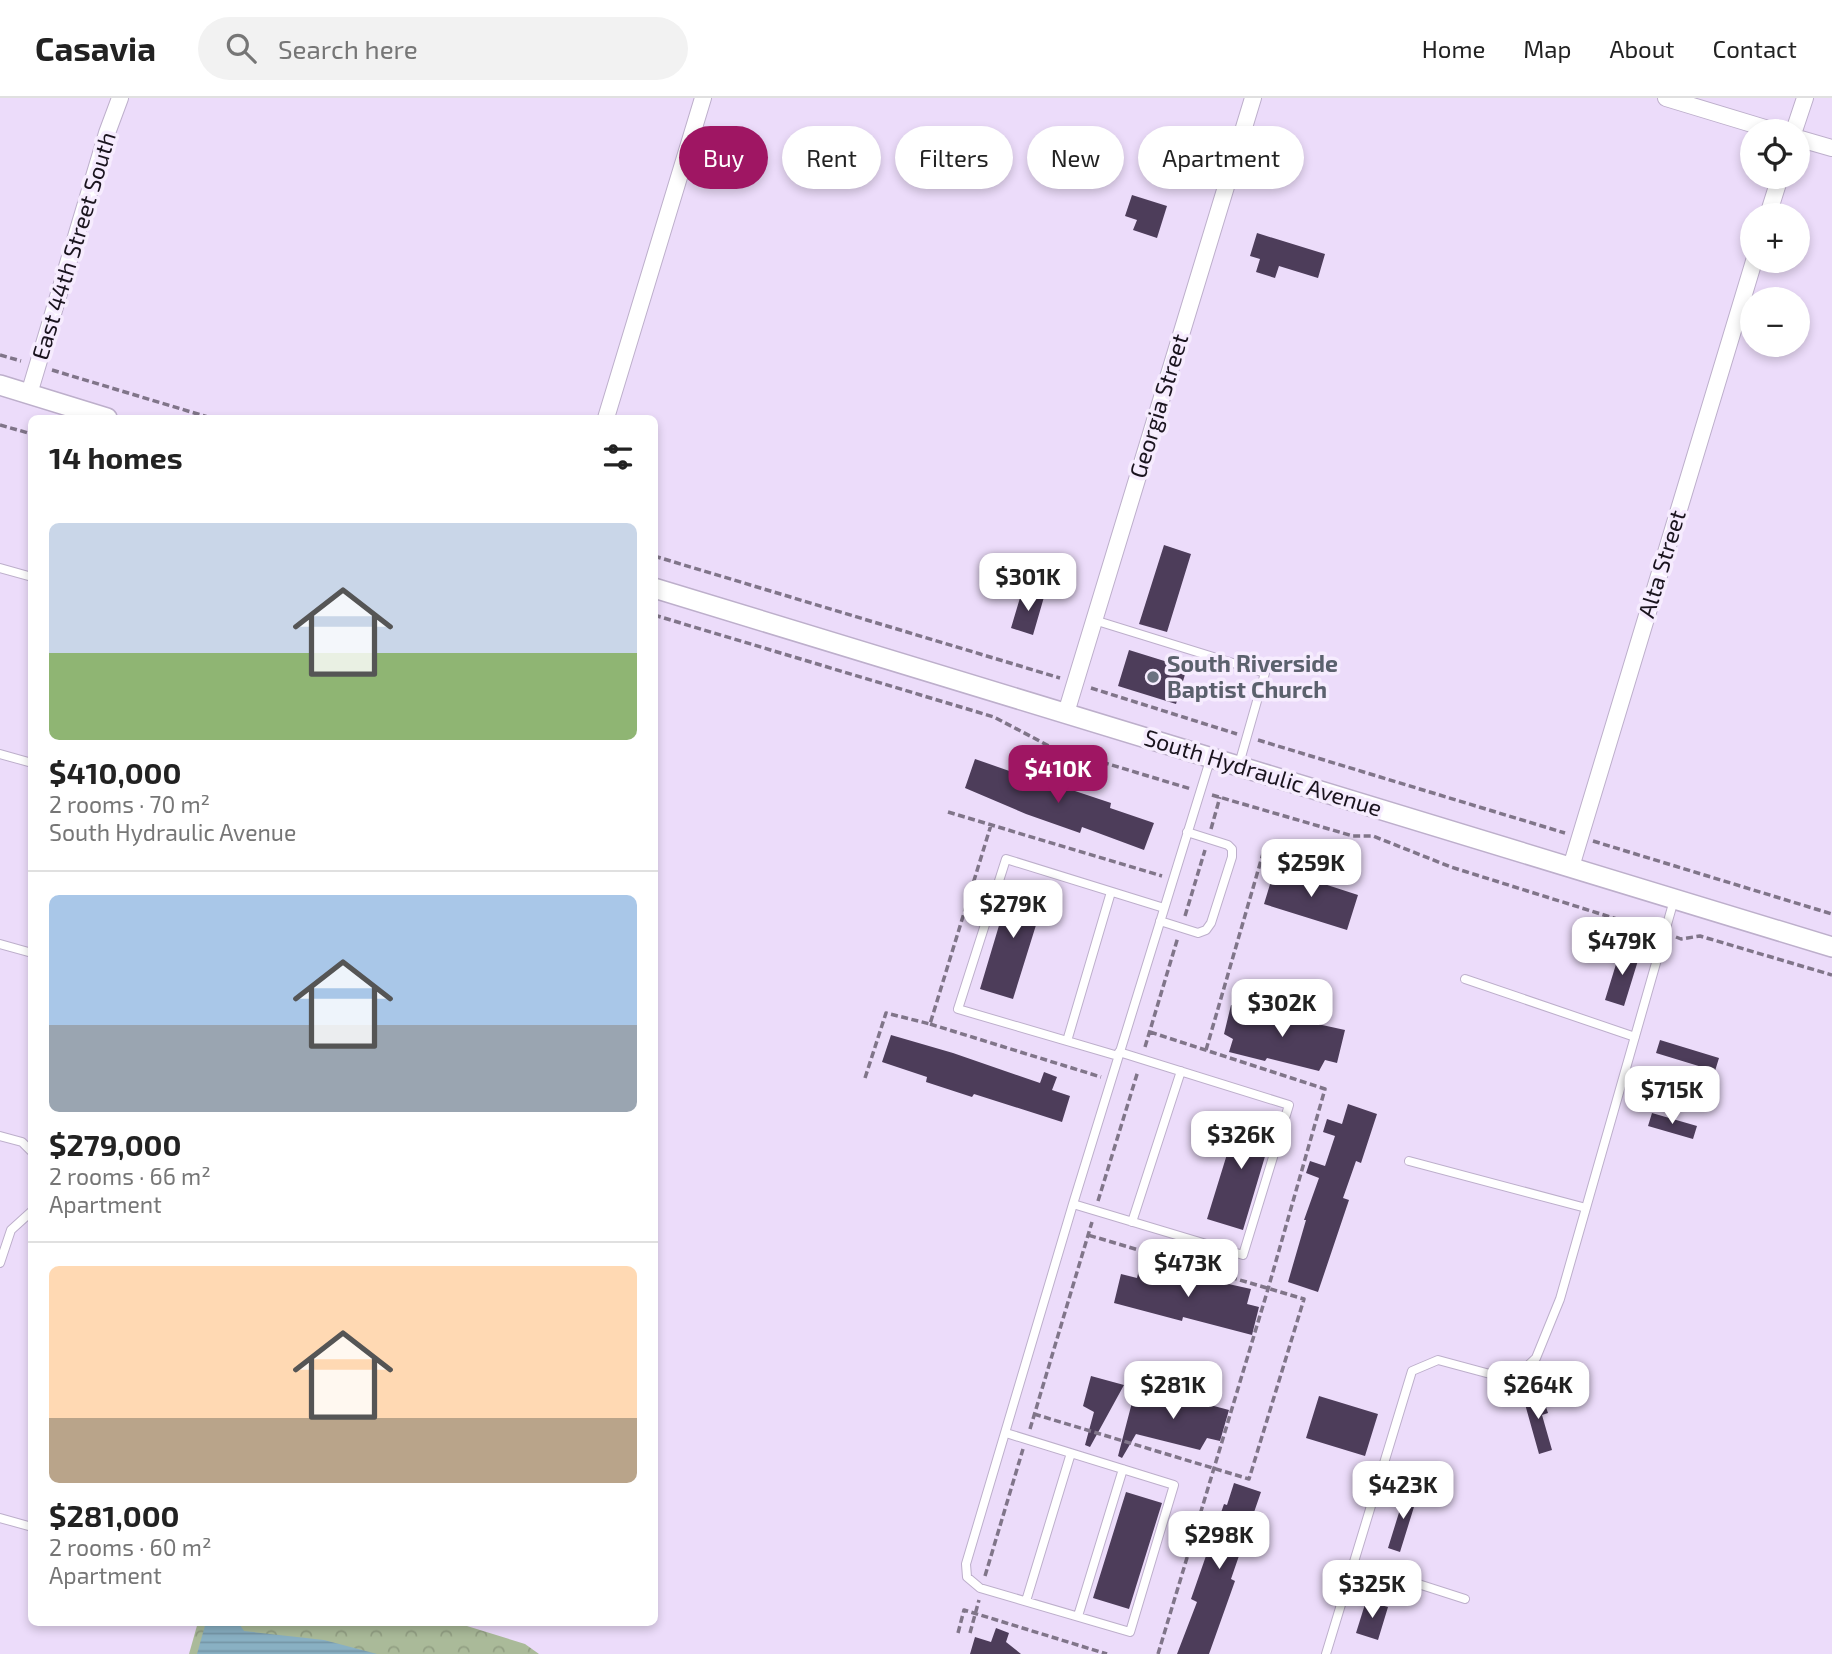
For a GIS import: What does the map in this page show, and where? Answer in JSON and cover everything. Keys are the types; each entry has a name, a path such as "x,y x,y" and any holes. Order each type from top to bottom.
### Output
{"street":[{"name":"East 44th Street South","path":"29,394 107,133 120,98"},
{"path":"607,415 703,98"},
{"name":"Georgia Street","path":"1066,713 1253,98"},
{"path":"1666,98 1740,120"},
{"path":"1798,119 1805,98"},
{"path":"1810,142 1832,148"},
{"name":"Alta Street","path":"1571,867 1750,273"},
{"path":"0,385 97,415"},
{"name":"South Hydraulic Avenue","path":"658,588 1832,947"}],"lane":[{"path":"0,568 28,576"},
{"path":"1094,620 1265,673 1238,766"},
{"path":"0,754 28,763"},
{"path":"1006,1433 1174,1485 1130,1632 980,1588 967,1577 966,1564 1073,1204 1211,757"},
{"path":"1160,922 1198,933 1206,930 1215,911 1232,857 1232,849 1228,845 1187,832"},
{"path":"1073,1204 1243,1255 1289,1105 1181,1071 958,1009 1006,859 1164,908"},
{"path":"1067,1041 1111,892"},
{"path":"1325,1654 1412,1371 1438,1360 1490,1374 1517,1377 1536,1358 1560,1299 1674,898"},
{"path":"0,944 28,952"},
{"path":"1465,979 1635,1037"},
{"path":"1132,1222 1181,1071"},
{"path":"0,1136 22,1142 28,1148"},
{"path":"1409,1160 1586,1208"},
{"path":"0,1263 10,1230 28,1215"},
{"path":"1026,1601 1071,1453"},
{"path":"1078,1616 1123,1469"},
{"path":"0,1518 28,1526"},
{"path":"1353,1563 1465,1599"}],"path":[{"path":"0,355 201,415"},
{"path":"0,425 28,433"},
{"path":"658,616 994,717 1049,746 1353,836 1373,835 1451,867 1681,939 1700,936 1832,975"},
{"path":"948,813 1164,876"},
{"path":"930,1024 991,825"},
{"path":"1206,1050 1264,850"},
{"path":"865,1078 886,1013 1101,1077"},
{"path":"1150,1032 1325,1089 1268,1289 1157,1654"},
{"path":"1034,1414 1249,1479 1304,1299 1088,1235"},
{"path":"958,1633 964,1610 1107,1654"}],"green space":[{"path":"197,1626 467,1626 525,1644 539,1654 189,1654"}],"water":[{"path":"205,1626 241,1626 244,1631 324,1640 377,1654 197,1654"}],"building":[{"path":"1132,195 1167,206 1157,238 1133,230 1137,220 1125,216"},
{"path":"1257,233 1325,254 1318,278 1279,266 1275,278 1256,272 1260,259 1250,256"},
{"path":"1164,545 1191,554 1167,632 1139,624"},
{"path":"1022,591 1044,597 1033,635 1011,628"},
{"name":"South Riverside Baptist Church","path":"1129,650 1187,668 1176,704 1118,686"},
{"path":"975,759 1024,776 1023,781 1058,793 1060,786 1111,803 1110,808 1154,823 1144,850 1082,827 1080,833 965,788"},
{"path":"1275,868 1358,895 1347,930 1264,904"},
{"path":"1012,882 1046,893 1013,999 980,989"},
{"path":"1621,948 1640,954 1624,1006 1605,1000"},
{"path":"1231,1005 1345,1030 1337,1063 1325,1060 1319,1071 1229,1052 1233,1039 1224,1034"},
{"path":"891,1035 1040,1083 1044,1072 1057,1077 1052,1090 1070,1096 1062,1122 926,1082 927,1077 882,1062"},
{"path":"1660,1040 1719,1058 1715,1071 1656,1053"},
{"path":"1348,1104 1377,1114 1361,1163 1356,1161 1343,1198 1349,1200 1318,1292 1288,1282 1304,1220 1319,1178 1306,1173 1310,1161 1325,1166 1335,1136 1323,1132 1327,1119 1342,1124"},
{"path":"1240,1112 1275,1123 1243,1230 1207,1219"},
{"path":"1652,1113 1697,1126 1693,1139 1648,1126"},
{"path":"1140,1265 1205,1282 1206,1279 1251,1289 1247,1304 1259,1307 1252,1335 1183,1317 1182,1321 1114,1303 1121,1274 1137,1278"},
{"path":"1091,1376 1124,1385 1090,1447 1085,1445 1094,1412 1083,1406"},
{"path":"1135,1391 1154,1396 1157,1391 1229,1410 1220,1441 1207,1438 1200,1450 1136,1434 1122,1458 1118,1456"},
{"path":"1541,1392 1548,1413 1542,1415 1552,1450 1539,1454 1523,1397"},
{"path":"1319,1396 1378,1414 1365,1456 1306,1438"},
{"path":"1234,1483 1261,1492 1231,1579 1235,1581 1209,1654 1177,1654 1197,1602 1191,1599"},
{"path":"1406,1490 1418,1494 1400,1552 1388,1548"},
{"path":"1126,1492 1162,1503 1129,1609 1093,1598"},
{"path":"1366,1601 1388,1607 1378,1640 1356,1633"},
{"path":"996,1628 1009,1633 1006,1642 1021,1654 970,1654 975,1637 991,1642"}],"place":[{"name":"South Riverside Baptist Church","path":"1153,677"}]}
